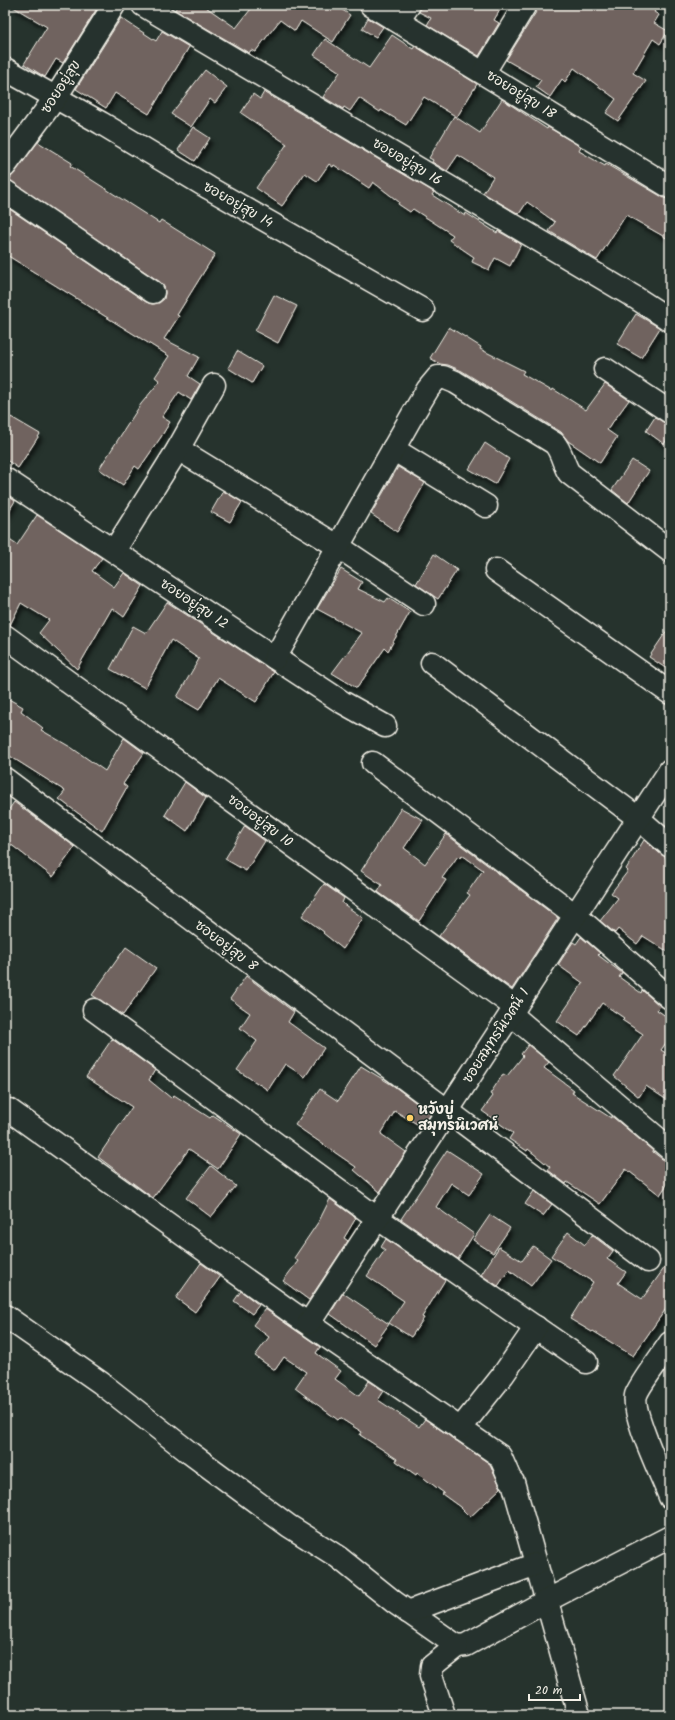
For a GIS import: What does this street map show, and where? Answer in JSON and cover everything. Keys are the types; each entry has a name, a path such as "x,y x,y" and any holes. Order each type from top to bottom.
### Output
{"street":[{"name":"ซอยอยู่สุข","path":"5,166 56,97 114,5"},
{"name":"ซอยอยู่สุข 16","path":"143,5 636,298 670,320"},
{"name":"ซอยอยู่สุข 18","path":"371,5 404,13 484,72 670,186"},
{"path":"484,72 525,5"},
{"name":"ซอยอยู่สุข 14","path":"5,69 56,97 209,188 423,310"},
{"path":"5,191 153,292"},
{"path":"605,369 670,412"},
{"path":"275,658 393,449 428,389 438,377 443,377 461,386 554,442 558,447 565,467 569,473 670,551"},
{"path":"114,551 178,449 214,385"},
{"path":"178,449 339,547 424,604"},
{"path":"393,449 486,506"},
{"name":"ซอยอยู่สุข 12","path":"5,479 342,702 385,726"},
{"path":"496,570 670,693"},
{"name":"ซอยอยู่สุข 10","path":"5,636 513,1010 670,1149"},
{"path":"432,663 638,818 670,846"},
{"path":"373,762 575,915 670,998"},
{"name":"ซอยสมุทรนิเวศน์ 1","path":"309,1322 670,770"},
{"name":"ซอยอยู่สุข 8","path":"5,779 447,1112 648,1261"},
{"path":"94,1010 377,1218 586,1362"},
{"path":"9,1110 292,1312 309,1322 500,1456 510,1479 513,1482 579,1715"},
{"path":"5,1316 101,1383 190,1453 289,1526 338,1557 408,1612 457,1646"},
{"path":"460,1429 503,1375 536,1328"},
{"path":"670,1343 636,1394 635,1404 670,1497"},
{"path":"444,1715 431,1676 432,1666 457,1646 466,1645 546,1601 670,1537"},
{"path":"408,1612 536,1564"}],"building":[{"path":"10,5 99,5 63,63 56,59 45,77 24,64 47,27"},
{"path":"178,5 203,5 236,28 254,5 335,5 350,15 333,42 301,21 295,31 280,20 255,52 251,50 249,53 175,10"},
{"path":"421,5 503,5 494,20 499,23 479,56 427,25 431,18 419,12"},
{"path":"537,5 659,5 654,12 659,15 654,23 668,31 660,44 653,39 633,73 646,81 618,121 606,113 616,99 574,68 565,82 562,79 550,97 536,87 541,80 506,60 536,12"},
{"path":"121,18 156,41 162,31 189,47 149,114 115,93 106,108 76,89"},
{"path":"368,18 383,27 376,37 362,29"},
{"path":"392,35 413,49 415,46 477,84 457,117 424,97 406,125 381,110 380,112 359,98 350,111 344,107 343,109 323,97 340,72 314,55 325,39 369,68"},
{"path":"205,70 227,87 215,103 210,99 191,127 171,114"},
{"path":"264,92 434,192 432,195 465,216 466,213 497,233 498,231 521,244 510,266 495,258 489,270 472,262 474,257 449,240 453,235 413,209 410,212 398,204 399,202 373,182 369,188 334,165 333,167 329,164 317,181 305,173 282,206 256,188 287,144 241,113 253,94 260,99"},
{"path":"502,99 547,129 548,127 581,147 579,151 605,166 606,164 670,200 670,240 626,215 597,260 549,231 555,222 527,202 519,214 483,193 493,177 458,155 447,171 432,162 433,160 429,158 454,116 480,133"},
{"path":"193,127 210,138 195,161 178,150"},
{"path":"38,142 72,163 70,166 159,223 161,220 215,254 177,315 179,316 164,339 199,357 188,376 200,384 191,400 179,392 162,417 170,422 161,437 139,469 135,466 123,485 99,469 141,404 160,381 155,377 169,356 5,254 5,206 146,302 152,304 159,303 164,299 164,287 160,282 9,180"},
{"path":"274,295 297,306 278,343 255,331"},
{"path":"636,314 660,328 641,358 617,344"},
{"path":"449,327 481,347 480,349 524,371 522,374 552,391 553,389 586,410 605,384 629,400 607,430 617,437 600,463 568,441 561,432 462,371 448,365 440,364 430,358"},
{"path":"237,351 262,366 252,383 228,368"},
{"path":"11,417 40,434 18,468 5,459 5,426"},
{"path":"655,417 670,424 670,435 664,444 646,431"},
{"path":"485,443 509,459 495,484 469,469"},
{"path":"632,460 649,471 628,503 612,490"},
{"path":"398,467 425,483 397,532 371,514"},
{"path":"223,491 242,502 230,522 211,512"},
{"path":"5,494 15,501 5,517"},
{"path":"37,515 102,558 92,571 114,587 124,573 143,586 124,617 112,608 77,669 39,633 49,620 21,603 10,625 5,624 5,537 17,545"},
{"path":"434,554 457,570 438,599 416,584"},
{"path":"341,569 362,582 358,589 385,602 388,598 410,612 388,651 385,648 357,688 332,673 362,633 317,609"},
{"path":"167,602 274,672 256,702 218,678 199,710 177,697 199,659 171,640 145,688 110,669 133,626 146,633"},
{"path":"670,626 670,671 649,657"},
{"path":"5,697 23,707 21,711 43,728 41,730 72,748 105,771 124,738 144,753 123,784 127,787 102,831 59,799 65,791 5,753"},
{"path":"185,782 206,798 187,831 165,815"},
{"path":"14,802 75,847 53,877 5,840 5,815"},
{"path":"401,808 423,820 404,848 425,864 446,834 558,918 512,989 439,936 470,895 467,893 483,870 462,855 460,858 458,856 442,878 446,880 419,921 378,892 382,885 361,871"},
{"path":"245,826 265,841 246,871 225,859"},
{"path":"644,840 662,855 670,858 670,953 643,936 637,944 618,929 615,933 600,921 618,898 611,893 628,871 626,869"},
{"path":"324,884 344,898 342,903 363,918 343,949 323,933 324,932 302,916"},
{"path":"581,937 600,953 598,955 622,973 619,977 641,993 642,990 660,1006 657,1010 670,1019 670,1037 661,1050 670,1056 670,1102 646,1086 639,1097 614,1076 643,1034 622,1020 624,1018 602,1003 579,1036 557,1021 583,983 558,965 573,942 576,944"},
{"path":"126,947 156,968 123,1015 92,995"},
{"path":"246,976 294,1012 288,1022 324,1048 305,1077 285,1064 268,1090 237,1070 257,1041 240,1028 250,1013 230,999"},
{"path":"112,1039 155,1070 149,1080 171,1098 174,1095 210,1118 213,1115 241,1134 218,1169 189,1149 153,1198 98,1157 132,1107 86,1077"},
{"path":"528,1045 549,1062 544,1068 574,1090 572,1093 611,1118 611,1116 614,1118 670,1165 670,1180 660,1195 626,1169 600,1204 567,1182 566,1184 548,1170 550,1167 528,1149 527,1151 509,1139 513,1133 482,1111 493,1096 490,1094 503,1074 507,1076 523,1056 521,1054"},
{"path":"361,1066 394,1086 431,1114 422,1127 395,1111 381,1134 406,1152 380,1192 354,1170 356,1167 295,1125 320,1089 338,1101"},
{"path":"447,1150 484,1174 469,1195 451,1183 436,1207 474,1234 458,1259 401,1219"},
{"path":"211,1166 236,1186 211,1217 186,1198"},
{"path":"534,1191 552,1204 543,1216 525,1204"},
{"path":"330,1199 356,1218 344,1238 348,1241 309,1300 283,1281 298,1261 294,1258 319,1221"},
{"path":"490,1215 510,1228 493,1253 473,1240"},
{"path":"568,1232 585,1245 592,1235 613,1251 607,1259 626,1272 618,1283 642,1299 670,1260 670,1303 633,1356 593,1331 592,1332 570,1319 593,1282 551,1256"},
{"path":"386,1239 445,1280 422,1317 424,1318 411,1337 389,1323 404,1301 367,1276 385,1250 381,1247"},
{"path":"533,1246 551,1259 531,1286 509,1270 498,1286 481,1275 499,1247 522,1261"},
{"path":"201,1263 220,1277 195,1312 176,1298"},
{"path":"241,1291 259,1305 252,1314 234,1301"},
{"path":"343,1293 389,1324 374,1345 330,1314"},
{"path":"265,1309 320,1347 316,1353 341,1371 335,1379 359,1396 369,1381 384,1391 378,1400 419,1427 425,1419 490,1464 501,1488 470,1517 460,1507 442,1494 444,1493 417,1473 416,1475 396,1461 397,1459 360,1435 362,1432 340,1418 338,1420 295,1388 306,1372 284,1357 275,1370 255,1356 269,1337 253,1325"}],"place":[{"name":"หวังบู่ สมุทรนิเวศน์","path":"410,1118"}]}
